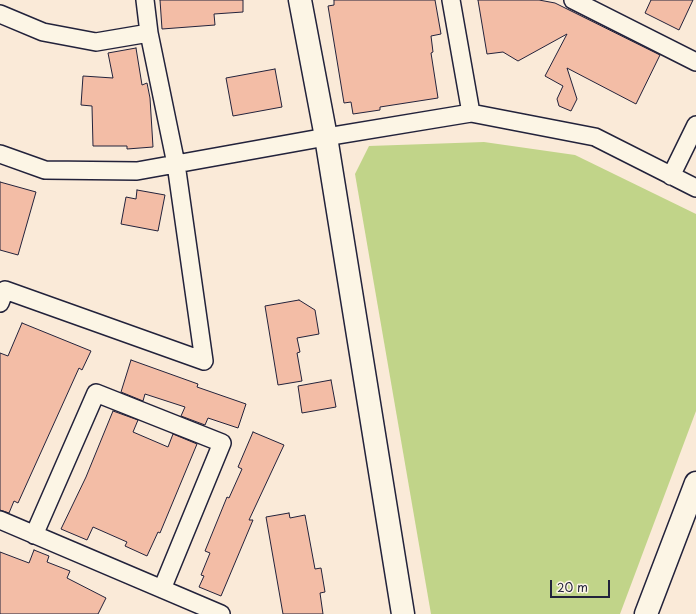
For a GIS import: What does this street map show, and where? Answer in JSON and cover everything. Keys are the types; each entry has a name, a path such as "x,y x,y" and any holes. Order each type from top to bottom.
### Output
{"street":[{"path":"2,294 204,361 176,164 149,33 145,0"},
{"path":"300,0 326,137 403,614"},
{"path":"451,0 471,113"},
{"path":"573,0 696,62"},
{"path":"0,14 43,32 96,42 149,33"},
{"path":"0,154 45,170 137,171 471,113 595,137 696,188"},
{"path":"671,176 696,125"},
{"path":"34,535 96,393 222,443 162,589"},
{"path":"646,614 696,483"},
{"path":"0,520 221,614"}],"green space":[{"path":"484,142 575,155 696,214 696,411 620,614 431,614 355,174 369,146"}],"building":[{"path":"160,0 243,0 243,12 214,14 215,25 162,29"},
{"path":"334,0 435,0 441,34 431,36 433,52 431,53 438,98 380,107 380,110 353,114 351,102 344,103 328,6 334,5"},
{"path":"478,0 539,0 555,3 660,55 636,104 567,68 577,99 571,111 559,106 557,99 563,86 545,76 567,34 518,61 503,52 487,54"},
{"path":"651,0 693,0 679,30 645,13"},
{"path":"136,48 142,85 147,83 150,98 153,147 127,149 127,146 93,146 92,106 81,105 83,76 113,78 108,53"},
{"path":"275,69 282,107 233,116 226,78"},
{"path":"0,182 36,192 18,255 0,250"},
{"path":"137,190 165,195 158,231 121,224 126,197 136,199"},
{"path":"299,300 315,310 319,334 297,338 300,352 297,353 302,381 278,385 265,306"},
{"path":"22,323 91,351 82,370 79,368 18,503 14,501 9,513 0,510 0,353 8,356"},
{"path":"131,360 198,384 197,387 246,404 238,428 208,418 205,425 181,416 185,407 145,394 143,401 121,392"},
{"path":"331,380 336,407 302,413 298,386"},
{"path":"113,411 138,420 133,432 168,447 173,434 197,444 160,533 158,532 147,556 125,546 127,542 93,527 87,540 61,529 86,477"},
{"path":"253,432 284,445 249,520 253,520 221,596 199,587 204,576 201,575 210,553 205,551 227,497 229,498 242,469 238,467"},
{"path":"289,513 290,518 305,515 315,569 321,568 325,592 320,593 323,614 283,614 266,517"},
{"path":"34,550 49,556 47,562 70,571 67,578 106,598 98,614 0,614 0,552 29,563"}]}
